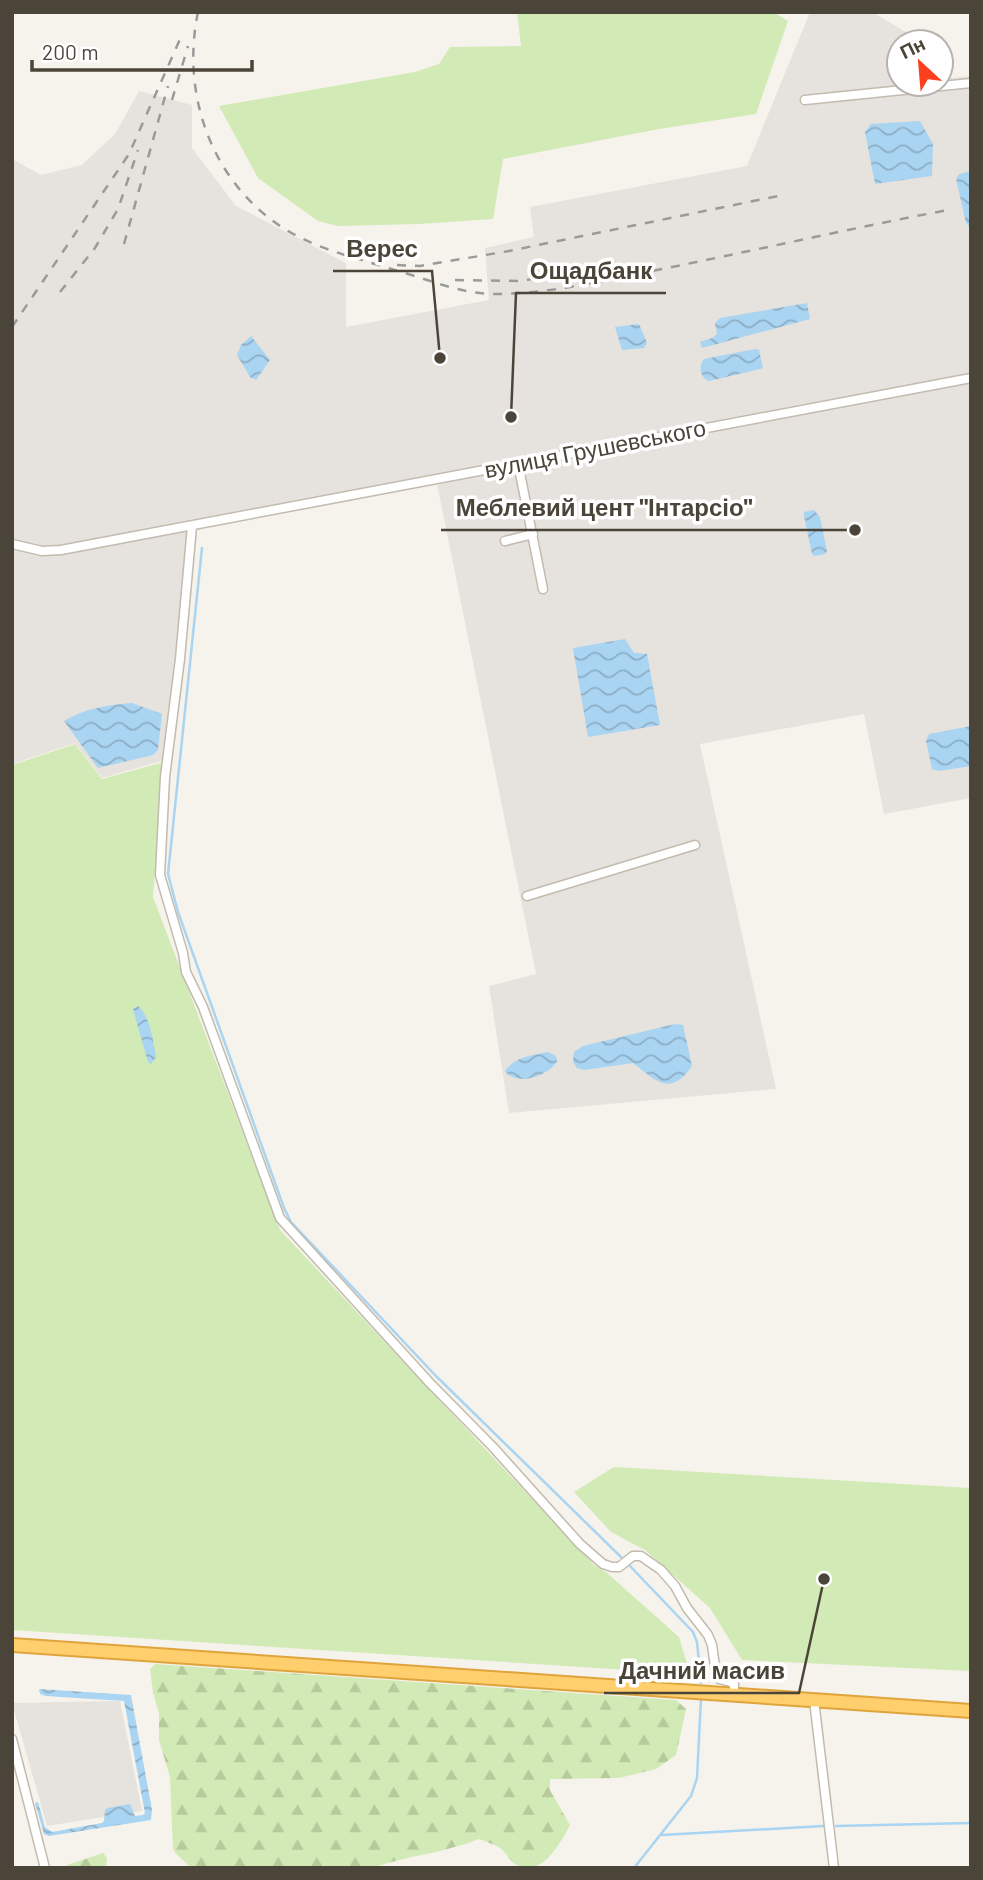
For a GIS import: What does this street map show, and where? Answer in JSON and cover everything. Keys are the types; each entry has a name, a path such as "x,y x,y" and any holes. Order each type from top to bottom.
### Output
{"highway":[{"path":"12,1645 971,1711"}],"street":[{"path":"805,100 971,83"},
{"name":"вулиця Грушевського","path":"12,544 42,551 61,550 971,378"},
{"path":"518,463 543,589"},
{"path":"192,526 180,659 166,768 160,875 186,972 203,1007 280,1219 580,1544 603,1564 612,1567 619,1567 633,1556 641,1556 661,1570 708,1635 715,1656 716,1673 719,1679 734,1683 734,1695"},
{"path":"505,541 533,534"},
{"path":"527,896 695,845"},
{"path":"814,1700 834,1868"},
{"path":"12,1739 45,1868"}],"shaded area":[{"path":"810,12 872,12 899,28 885,28 885,98 955,98 955,78 971,76 971,798 884,814 864,714 700,744 776,1089 509,1113 489,986 536,974 437,484 190,531 165,760 102,778 75,743 12,764 12,159 41,175 82,165 115,134 139,91 192,105 192,148 236,206 346,263 346,327 489,300 485,248 534,237 530,207 747,166"},
{"path":"120,1701 142,1811 47,1826 12,1703"}],"green space":[{"path":"517,12 773,12 788,21 756,114 659,129 503,159 493,219 338,226 318,221 258,178 219,106 415,72 439,64 450,47 521,46"},
{"path":"75,744 102,779 164,762 153,897 280,1230 594,1565 607,1573 679,1637 690,1674 12,1630 12,765"},
{"path":"614,1467 971,1488 971,1671 742,1660 710,1608 645,1550 611,1532 574,1492"},
{"path":"155,1664 676,1700 686,1709 676,1755 656,1769 619,1778 550,1779 550,1790 570,1825 549,1857 533,1867 524,1868 515,1864 500,1848 479,1839 373,1868 190,1868 173,1849 170,1777 159,1740 159,1713 150,1669"},
{"path":"103,1853 107,1858 106,1868 67,1868 67,1865"}],"water":[{"path":"920,121 933,144 932,176 875,184 865,132 871,124"},
{"path":"971,171 971,228 966,223 956,179 959,174"},
{"path":"807,303 810,319 702,348 700,342 717,334 715,323 720,318"},
{"path":"639,324 647,343 644,348 622,350 615,327"},
{"path":"251,336 270,360 256,380 250,377 237,355 241,345"},
{"path":"759,350 763,368 709,381 702,375 701,365 704,359"},
{"path":"814,510 820,517 827,551 815,556 812,554 804,516 804,512"},
{"path":"625,639 634,653 647,654 660,725 588,737 573,648"},
{"path":"132,703 162,714 158,750 153,755 98,768 64,721 97,708"},
{"path":"971,726 971,766 939,771 932,769 926,741 929,734"},
{"path":"138,1006 149,1023 156,1057 151,1064 148,1062 133,1009"},
{"path":"675,1024 683,1025 692,1066 684,1076 669,1084 656,1080 633,1063 584,1070 577,1068 573,1062 574,1052 583,1046"},
{"path":"548,1052 556,1056 557,1061 540,1075 524,1079 510,1076 505,1071 519,1060"},
{"path":"39,1689 131,1695 152,1810 151,1820 49,1836 44,1834 35,1803 38,1802 45,1827 52,1832 102,1823 108,1808 130,1804 135,1816 145,1813 124,1701 46,1696 40,1694"}],"waterway":[{"path":"202,548 168,874 178,912 284,1208 291,1222 435,1375 621,1557"},
{"path":"630,1566 693,1632 697,1642 701,1683"},
{"path":"634,1868 691,1796 697,1778 701,1698"},
{"path":"836,1826 971,1823"},
{"path":"662,1835 823,1826"}],"railway":[{"path":"198,12 194,80 200,113 227,173 248,199 273,221 314,244 458,289 495,294 574,286 953,209"},
{"path":"12,327 129,154 181,37"},
{"path":"172,100 188,46"},
{"path":"124,244 168,86"},
{"path":"60,292 95,248 118,209 138,150"},
{"path":"397,265 420,266 509,251 778,196"},
{"path":"455,280 520,281 581,271"}],"place":[{"name":"Верес","path":"440,358"},
{"name":"Ощадбанк","path":"511,417"},
{"name":"Меблевий цент \"Інтарсіо\"","path":"855,530"},
{"name":"Дачний масив","path":"824,1579"}]}
